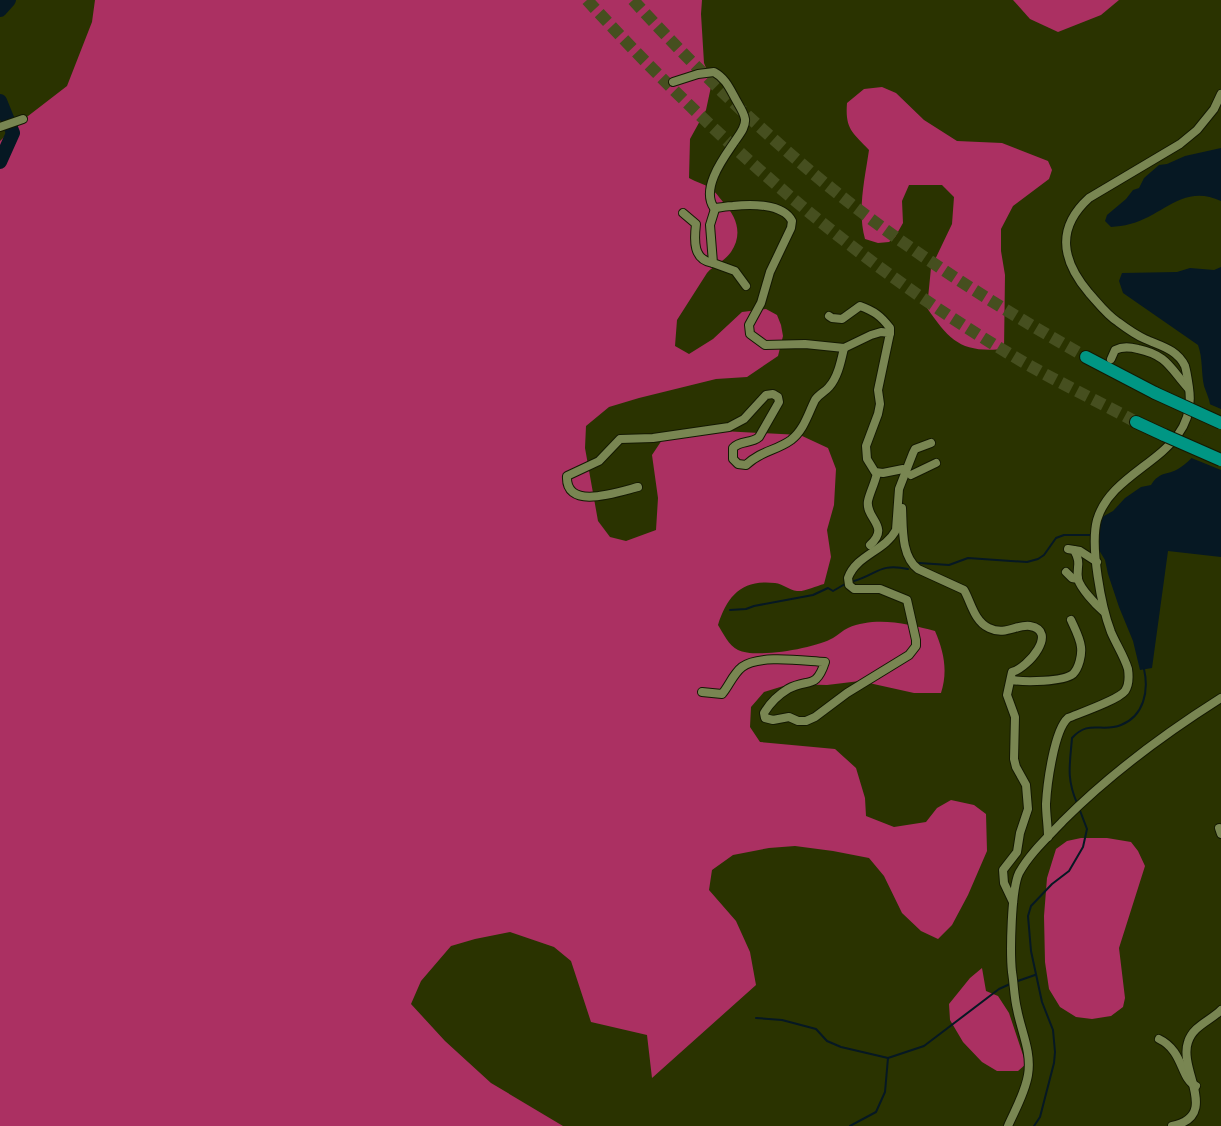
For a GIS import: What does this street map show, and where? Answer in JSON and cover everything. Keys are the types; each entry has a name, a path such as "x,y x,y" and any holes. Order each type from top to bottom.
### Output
{"highway":[{"path":"1086,357 1155,393 1221,423"},
{"path":"1136,422 1221,460"}],"street":[{"path":"673,82 714,72 725,80 745,116 745,126 727,152 709,193 709,200 715,209"},
{"path":"1047,837 1046,805 1057,736 1063,722 1118,697 1125,690 1129,681 1125,662 1104,612 1094,536 1101,509 1109,496 1125,481 1176,439 1188,411 1189,388 1186,369 1180,357 1165,346 1142,338 1116,322 1081,284 1068,260 1065,239 1078,207 1089,198 1180,144 1197,130 1214,110 1221,94"},
{"path":"0,127 23,119"},
{"path":"715,209 742,205 772,208 784,212 792,220 791,228 770,272 764,294 749,325 750,334 754,338 765,345 805,344 844,348 871,335 881,332 890,333"},
{"path":"713,263 710,225 715,209"},
{"path":"683,213 696,224 694,243 701,259 735,271 746,286"},
{"path":"829,315 831,318 842,319 860,306 876,312 890,328 878,390 880,404 866,446 867,459 871,468 877,473 903,469 909,473"},
{"path":"1111,359 1115,350 1121,347 1149,351 1161,356 1189,388"},
{"path":"638,487 596,496 575,495 570,492 566,484 567,476 599,461 620,439 653,438 729,427 744,419 766,395 773,394 778,398 778,402 759,437 755,441 736,445 733,448 733,459 738,464 746,465 760,453 781,446 795,437 818,396 832,384 844,348"},
{"path":"931,443 915,449 903,489 902,510 906,552 912,564 964,590 978,620 989,628 1002,631 1030,626 1040,634 1041,642 1036,655 1020,669 1012,672 1007,695 1015,717 1014,759 1026,785 1028,809 1020,833 1017,852 1003,870 1004,883 1013,902"},
{"path":"702,692 722,694 742,667 752,663 780,660 825,662 819,678 790,688 769,704 764,713 765,718 773,720 789,717 798,721 806,721 909,655 916,646 916,640 907,600 880,589 855,589 848,582 850,573 858,564 893,535 897,520 899,489 909,473 936,463"},
{"path":"870,545 879,532 867,503 877,473"},
{"path":"1097,562 1080,551 1071,550 1080,559 1078,579 1104,612"},
{"path":"1066,572 1072,578 1078,579"},
{"path":"1012,680 1034,682 1074,673 1078,666 1081,648 1071,620"},
{"path":"1008,1126 1025,1088 1029,1059 1013,975 1013,902 1018,875 1047,837 1087,798 1154,742 1221,698"},
{"path":"1172,1126 1183,1124 1197,1111 1199,1097 1188,1059 1187,1044 1196,1029 1221,1010"},
{"path":"1159,1039 1169,1044 1177,1055 1187,1079 1197,1086"}],"shaded area":[{"path":"95,0 702,0 704,63 712,82 706,110 690,139 689,178 715,192 728,208 737,226 737,239 731,252 707,273 677,320 675,346 689,354 713,339 742,312 766,309 777,315 783,336 778,356 747,377 716,379 609,407 586,426 585,448 598,521 610,537 626,541 656,530 658,498 652,455 662,440 722,431 800,435 828,448 836,469 834,505 827,530 831,557 824,584 800,591 775,583 763,582 745,587 731,598 718,625 732,646 738,650 758,653 786,651 825,642 848,628 870,622 903,624 935,631 944,662 941,693 914,693 860,681 827,685 790,684 764,692 751,707 750,727 760,742 835,749 856,768 865,798 866,816 894,827 926,822 937,808 951,800 974,805 986,814 987,851 952,925 938,939 921,931 902,913 884,876 869,858 795,846 733,855 712,870 709,890 736,921 750,952 756,985 652,1078 647,1035 591,1022 571,961 554,947 510,932 475,939 451,946 421,981 411,1004 445,1041 491,1083 563,1126 0,1126 0,141 19,123 67,86 92,22"},
{"path":"1013,0 1119,0 1101,15 1058,32 1030,19"},
{"path":"882,87 896,93 924,120 957,141 1002,143 1048,161 1052,170 1049,179 1013,206 1001,229 1001,251 1005,275 1004,349 977,349 958,342 950,337 927,308 931,268 952,224 954,197 942,185 909,185 902,201 903,223 895,237 889,242 878,243 865,239 862,206 869,150 851,130 847,119 847,103 864,89"},
{"path":"1081,838 1107,838 1131,842 1145,866 1119,948 1125,998 1123,1007 1111,1016 1092,1019 1076,1017 1060,1007 1049,989 1045,962 1044,916 1047,878 1056,849 1067,841"},
{"path":"982,968 986,991 998,996 1009,1013 1026,1064 1018,1071 997,1071 982,1062 963,1042 950,1020 949,1004 970,978"}],"water":[{"path":"1221,148 1221,201 1208,196 1195,196 1184,198 1128,225 1111,227 1105,221 1107,215 1133,190 1139,188 1144,178 1159,165 1185,156"},
{"path":"1221,267 1221,557 1168,551 1152,668 1140,670 1133,641 1119,607 1105,560 1091,537 1091,528 1095,521 1113,511 1125,498 1141,487 1151,485 1161,475 1177,470 1195,455 1205,439 1211,413 1204,386 1198,345 1123,293 1119,281 1122,273 1177,272 1190,268 1214,270"}],"pier":[{"path":"1207,403 1221,409 1221,470 1189,457 1208,425"}],"waterway":[{"path":"0,10 9,0"},
{"path":"0,101 13,133 0,162"},
{"path":"919,563 949,565 968,558 1027,562 1044,555 1056,538 1064,535 1091,535"},
{"path":"854,581 884,568 908,569"},
{"path":"730,610 746,609 813,595 828,588 833,591 845,584"},
{"path":"1077,803 1070,778 1072,738 1084,729 1114,727 1135,716 1145,694 1144,669"},
{"path":"1034,1126 1040,1117 1055,1052 1053,1030 1042,1002 1031,951 1028,916 1031,906 1052,884 1069,871 1083,847 1087,829 1079,808"},
{"path":"1015,982 1035,975"},
{"path":"756,1018 782,1020 816,1029 827,1041 841,1047 888,1058 924,1046 999,989 1010,984"},
{"path":"850,1126 876,1112 885,1092 888,1058"}],"tunnel":[{"path":"587,0 683,99 785,192 838,236 893,277 1008,353 1136,422"},
{"path":"633,0 732,101 830,187 936,265 1086,357"}]}
